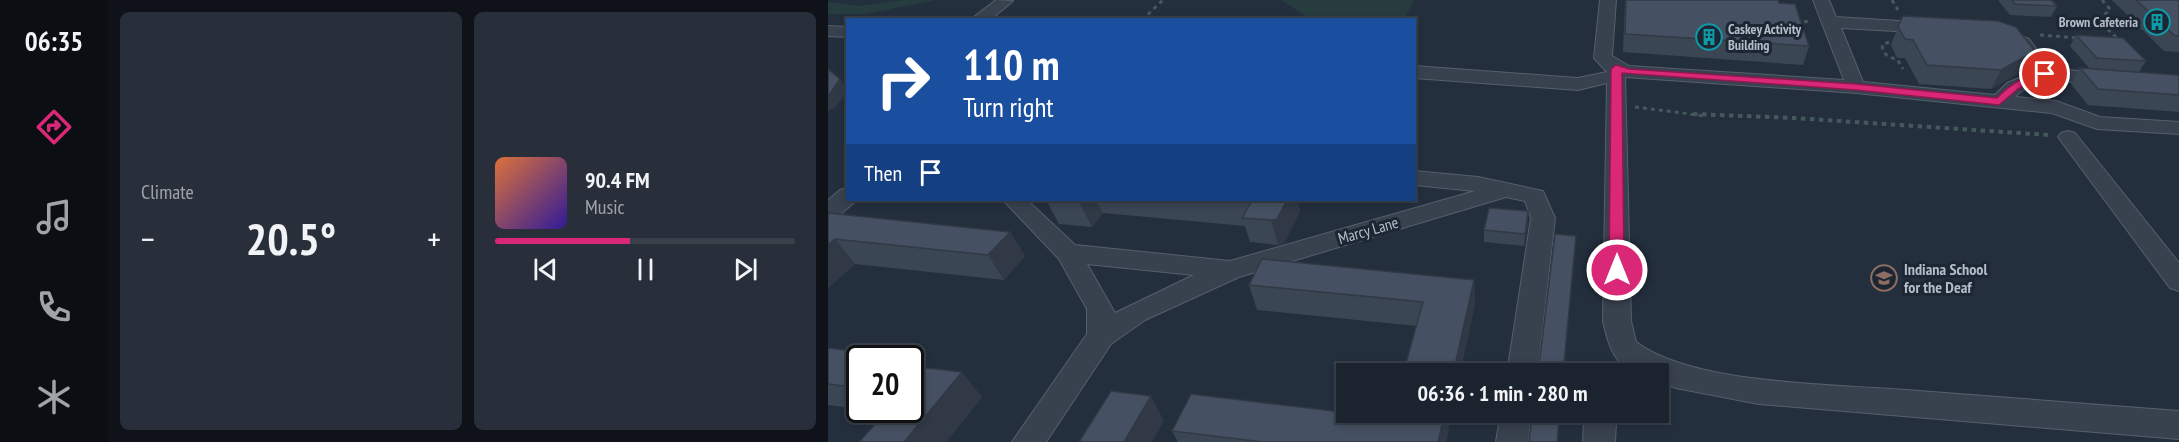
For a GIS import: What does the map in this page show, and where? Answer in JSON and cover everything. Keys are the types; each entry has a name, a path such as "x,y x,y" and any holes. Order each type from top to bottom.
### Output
{"street":[{"path":"1608,0 1603,58 1616,72 1617,321 1623,348 1639,360 1676,376 1759,391 2179,425"},
{"path":"1821,0 1856,87"},
{"path":"981,18 1005,1"},
{"path":"1830,23 1949,29"},
{"path":"828,31 846,32"},
{"path":"1992,32 2023,43 2045,74"},
{"path":"1416,72 1578,84 1616,72 1629,72 1856,87 2056,107 2097,123 2179,128"},
{"path":"1999,102 2014,87 2045,74 2123,80"},
{"path":"2068,137 2179,281"},
{"name":"Marcy Lane","path":"1416,178 1478,184 1535,196 1543,218 1523,363"},
{"name":"Marcy Lane","path":"1028,442 1101,336 1135,313 1230,270 1506,190"},
{"path":"828,212 846,197"},
{"path":"1015,201 1068,253 1101,309 1101,336"},
{"name":"Marcy Lane","path":"1068,253 1230,270"},
{"path":"1512,442 1515,423"}],"path":[{"path":"1144,18 1163,0"},
{"path":"2102,0 2110,9 2100,18 2126,46"},
{"path":"1794,21 1830,23"},
{"path":"2105,26 2141,28"},
{"path":"1616,105 1713,117 1795,117 2068,137"}],"green space":[{"path":"904,0 935,0 866,14 828,14 828,2 858,6"},
{"path":"1281,0 1414,0 1405,18 1309,18"}],"building":[{"name":"Caskey Activity Building","path":"1626,0 1778,0 1779,3 1795,4 1809,46 1625,34"},
{"path":"2012,0 2051,0 2057,6 2015,4"},
{"path":"2136,0 2179,0 2179,36 2175,36"},
{"path":"1903,16 1998,21 2016,27 2035,51 2001,70 1927,65 1913,40 1905,39 1898,27"},
{"path":"2076,35 2123,38 2146,61 2097,58"},
{"path":"2080,68 2177,75 2179,76 2179,95 2098,89"},
{"path":"828,69 840,79 828,96"},
{"path":"1234,201 1286,201 1277,219 1271,220 1242,218 1251,202"},
{"path":"1489,208 1528,211 1525,234 1484,230"},
{"path":"828,213 1010,232 988,255 835,239 828,245"},
{"path":"1555,234 1576,236 1564,363 1539,363"},
{"path":"1262,259 1474,280 1455,363 1406,363 1423,302 1249,285"},
{"path":"828,348 846,350 846,386 828,384"},
{"path":"924,368 962,372 924,418"},
{"path":"1111,391 1151,396 1124,442 1079,442"},
{"path":"1191,394 1336,411 1336,423 1442,423 1438,442 1263,442 1172,431"},
{"path":"876,423 920,423 904,442 859,442"},
{"path":"1532,423 1559,423 1557,442 1529,442"}],"place":[{"name":"Brown Cafeteria","path":"2157,22"},
{"name":"Caskey Activity Building","path":"1709,37"},
{"name":"Indiana School for the Deaf","path":"1884,278"}],"route":[{"path":"1617,270 1616,69 1629,72 1856,87 1999,102 2014,87 2045,74"}]}
